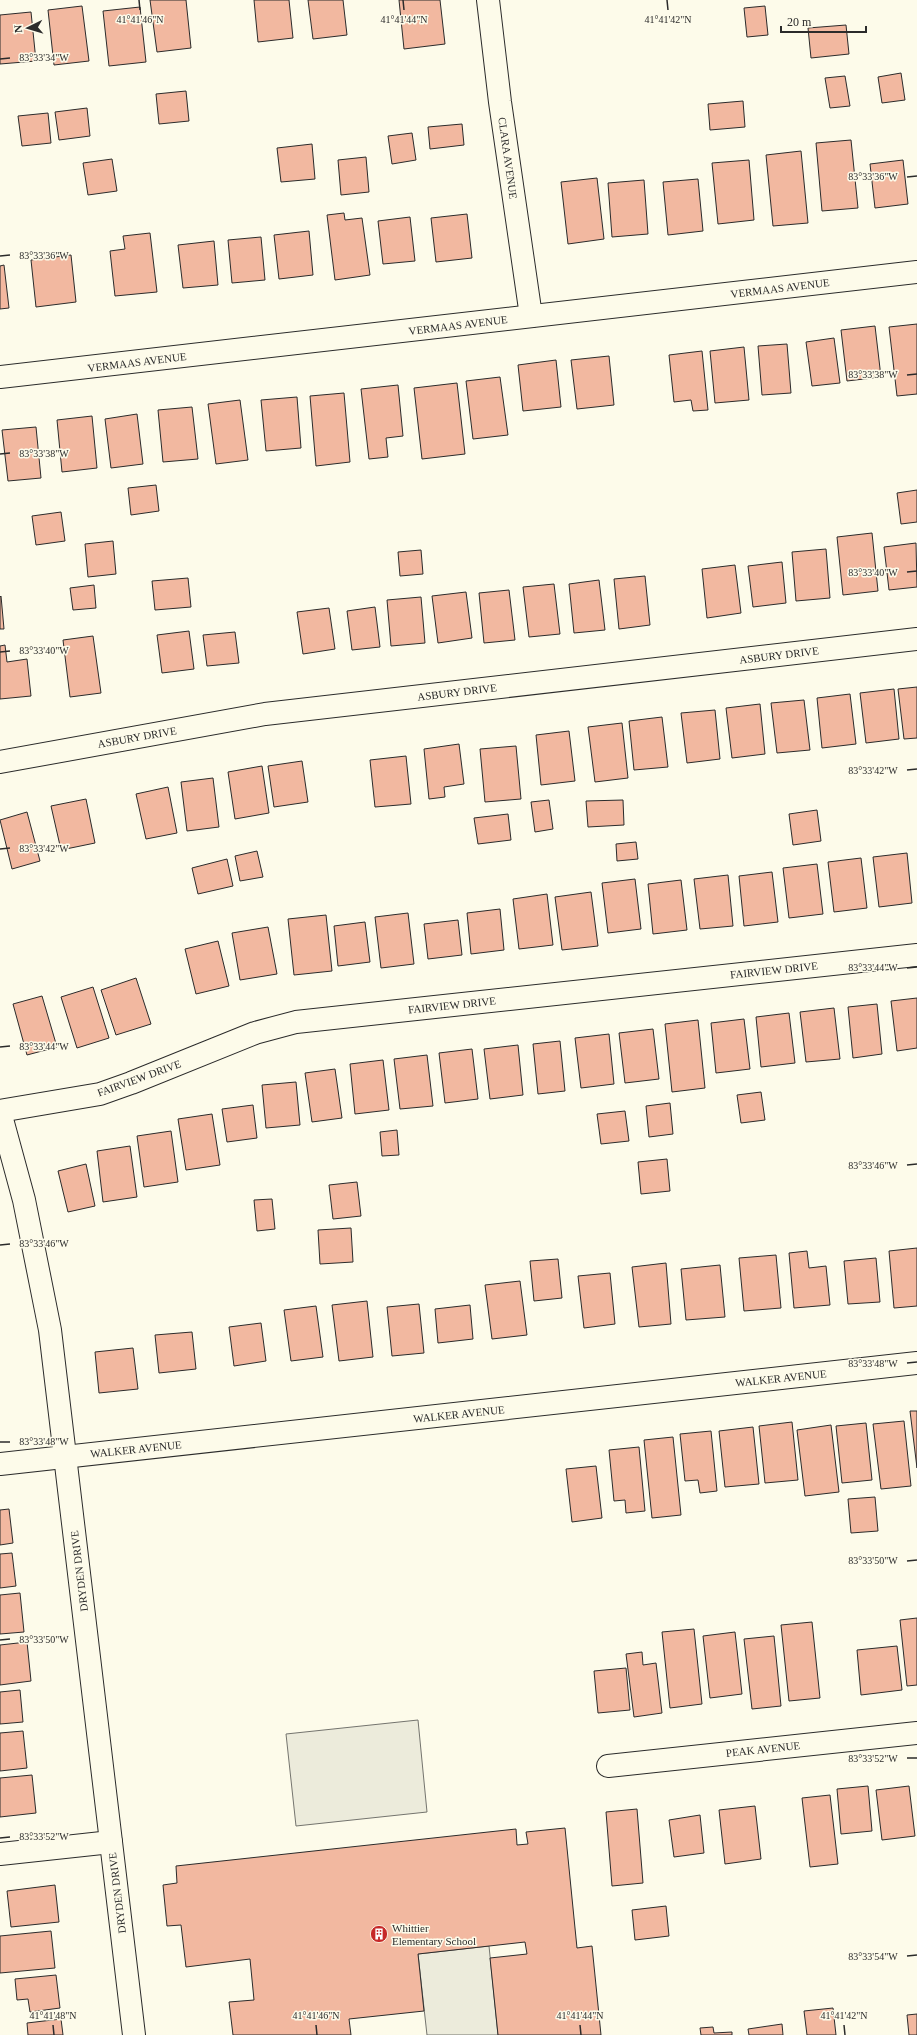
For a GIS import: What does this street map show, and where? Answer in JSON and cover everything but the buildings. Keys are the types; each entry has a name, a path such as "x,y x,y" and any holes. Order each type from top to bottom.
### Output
{"street":[{"name":"CLARA AVENUE","path":"488,0 500,102 531,316"},
{"name":"VERMAAS AVENUE","path":"0,378 917,272"},
{"name":"ASBURY DRIVE","path":"0,762 265,714 917,640"},
{"name":"FAIRVIEW DRIVE","path":"0,1111 100,1094 255,1033 296,1022 917,955"},
{"name":"DRYDEN DRIVE","path":"0,1111 24,1200 38,1262 50,1330 134,2035"},
{"name":"WALKER AVENUE","path":"0,1464 917,1363"},
{"name":"PEAK AVENUE","path":"608,1766 917,1733"},
{"path":"0,1854 111,1842"}],"shaded area":[{"path":"418,1720 427,1812 296,1826 286,1734"},
{"path":"489,1946 498,2035 427,2035 418,1954"}],"place":[{"name":"Whittier Elementary School","path":"379,1934"}]}
